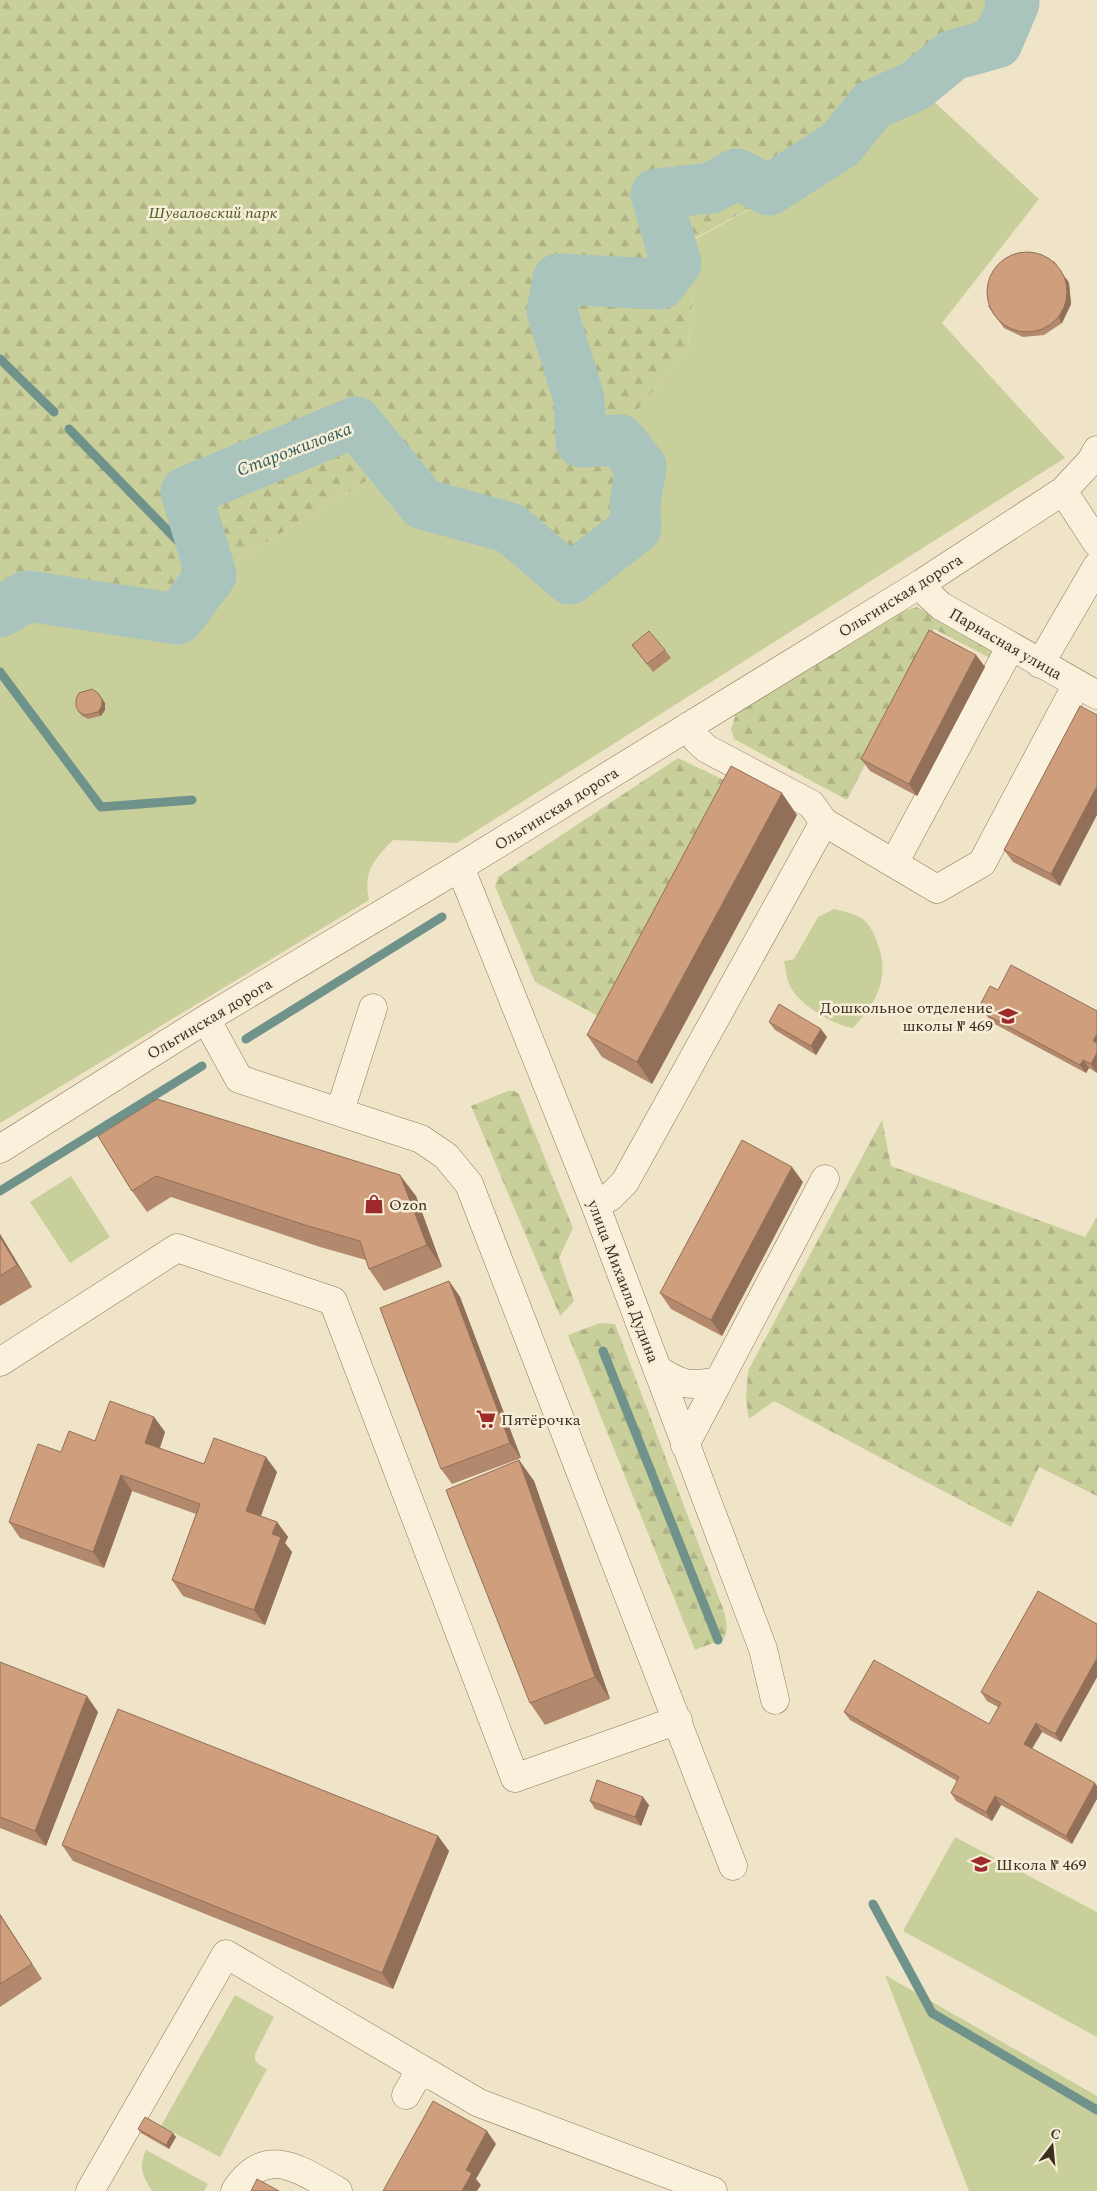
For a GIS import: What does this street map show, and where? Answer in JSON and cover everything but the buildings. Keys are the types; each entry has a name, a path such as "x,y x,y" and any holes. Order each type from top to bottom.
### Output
{"street":[{"name":"Ольгинская дорога","path":"0,1149 206,1019 460,867 922,583 1063,491 1091,461 1097,450"},
{"path":"1063,491 1097,543"},
{"path":"1040,664 1097,566"},
{"name":"Парнасная улица","path":"922,583 929,595 941,606 1087,690"},
{"path":"894,862 1011,646"},
{"path":"689,726 697,740 707,749 811,804 824,822 937,889 982,863 1087,690"},
{"path":"595,1204 610,1197 625,1182 824,822"},
{"name":"улица Михаила Дудина","path":"460,867 595,1204 763,1649 775,1700"},
{"path":"340,1111 373,1008"},
{"path":"206,1019 239,1079 421,1139 446,1156 469,1184 733,1866"},
{"path":"685,1445 825,1179"},
{"path":"0,1362 177,1248 333,1301 516,1778 678,1720"},
{"path":"657,1369 674,1380 694,1386 718,1381"},
{"path":"90,2191 226,1954 479,2104 714,2191"},
{"path":"406,2095 421,2069"},
{"path":"235,2191 241,2181 256,2168 273,2164 291,2165 338,2191"}],"green space":[{"name":"Шуваловский парк","path":"0,0 1018,0 1020,2 1008,42 811,175 694,239 695,273 688,348 626,424 655,470 644,530 573,593 488,536 438,527 373,477 175,598 22,591 0,604"},
{"path":"928,96 1039,199 942,323 1065,458 457,843 393,840 375,860 369,874 369,900 0,1123 0,604 22,591 175,598 373,477 438,527 488,536 573,593 655,470 626,424 688,348 695,273 694,240 811,175"},
{"path":"917,607 994,648 990,658 934,629 847,800 734,739 731,729 736,714 904,611"},
{"path":"678,758 728,782 598,1016 535,982 495,886 498,877"},
{"path":"834,909 853,914 865,921 877,942 883,967 882,978 875,998 853,1028 836,1023 807,1006 793,992 787,978 784,961 794,959 818,917"},
{"path":"508,1091 514,1091 519,1094 573,1228 559,1258 574,1301 560,1316 471,1106"},
{"path":"882,1120 891,1166 1085,1237 1097,1217 1097,1496 1039,1467 1011,1527 774,1401 749,1419 746,1400 748,1371"},
{"path":"71,1176 110,1237 70,1263 30,1202"},
{"path":"600,1323 615,1324 725,1614 727,1629 724,1639 695,1650 568,1335"},
{"path":"955,1837 1097,1912 1097,2037 903,1931"},
{"path":"885,1975 1097,2096 1097,2191 969,2191"},
{"path":"235,1995 274,2017 255,2054 257,2062 267,2069 220,2157 161,2126"},
{"path":"146,2150 208,2184 204,2191 152,2191 142,2171 142,2162"}],"waterway":[{"name":"Старожиловка","path":"0,612 27,596 178,619 211,575 186,492 356,422 423,504 510,528 570,579 636,528 635,503 641,467 620,440 581,442 579,399 552,311 558,279 660,284 676,263 656,194 711,188 737,174 769,190 841,144 872,105 915,86 953,55 997,43 1014,3 1010,0"},
{"path":"0,359 54,412"},
{"path":"69,429 211,575"},
{"path":"0,672 101,807 192,800"},
{"path":"246,1039 442,917"},
{"path":"0,1191 202,1066"},
{"path":"603,1351 718,1640"},
{"path":"873,1904 932,2013 1097,2110"}],"place":[{"name":"Дошкольное отделение школы № 469","path":"1008,1016"},
{"name":"Ozon","path":"374,1204"},
{"name":"Пятёрочка","path":"486,1419"},
{"name":"Школа № 469","path":"981,1864"}]}
